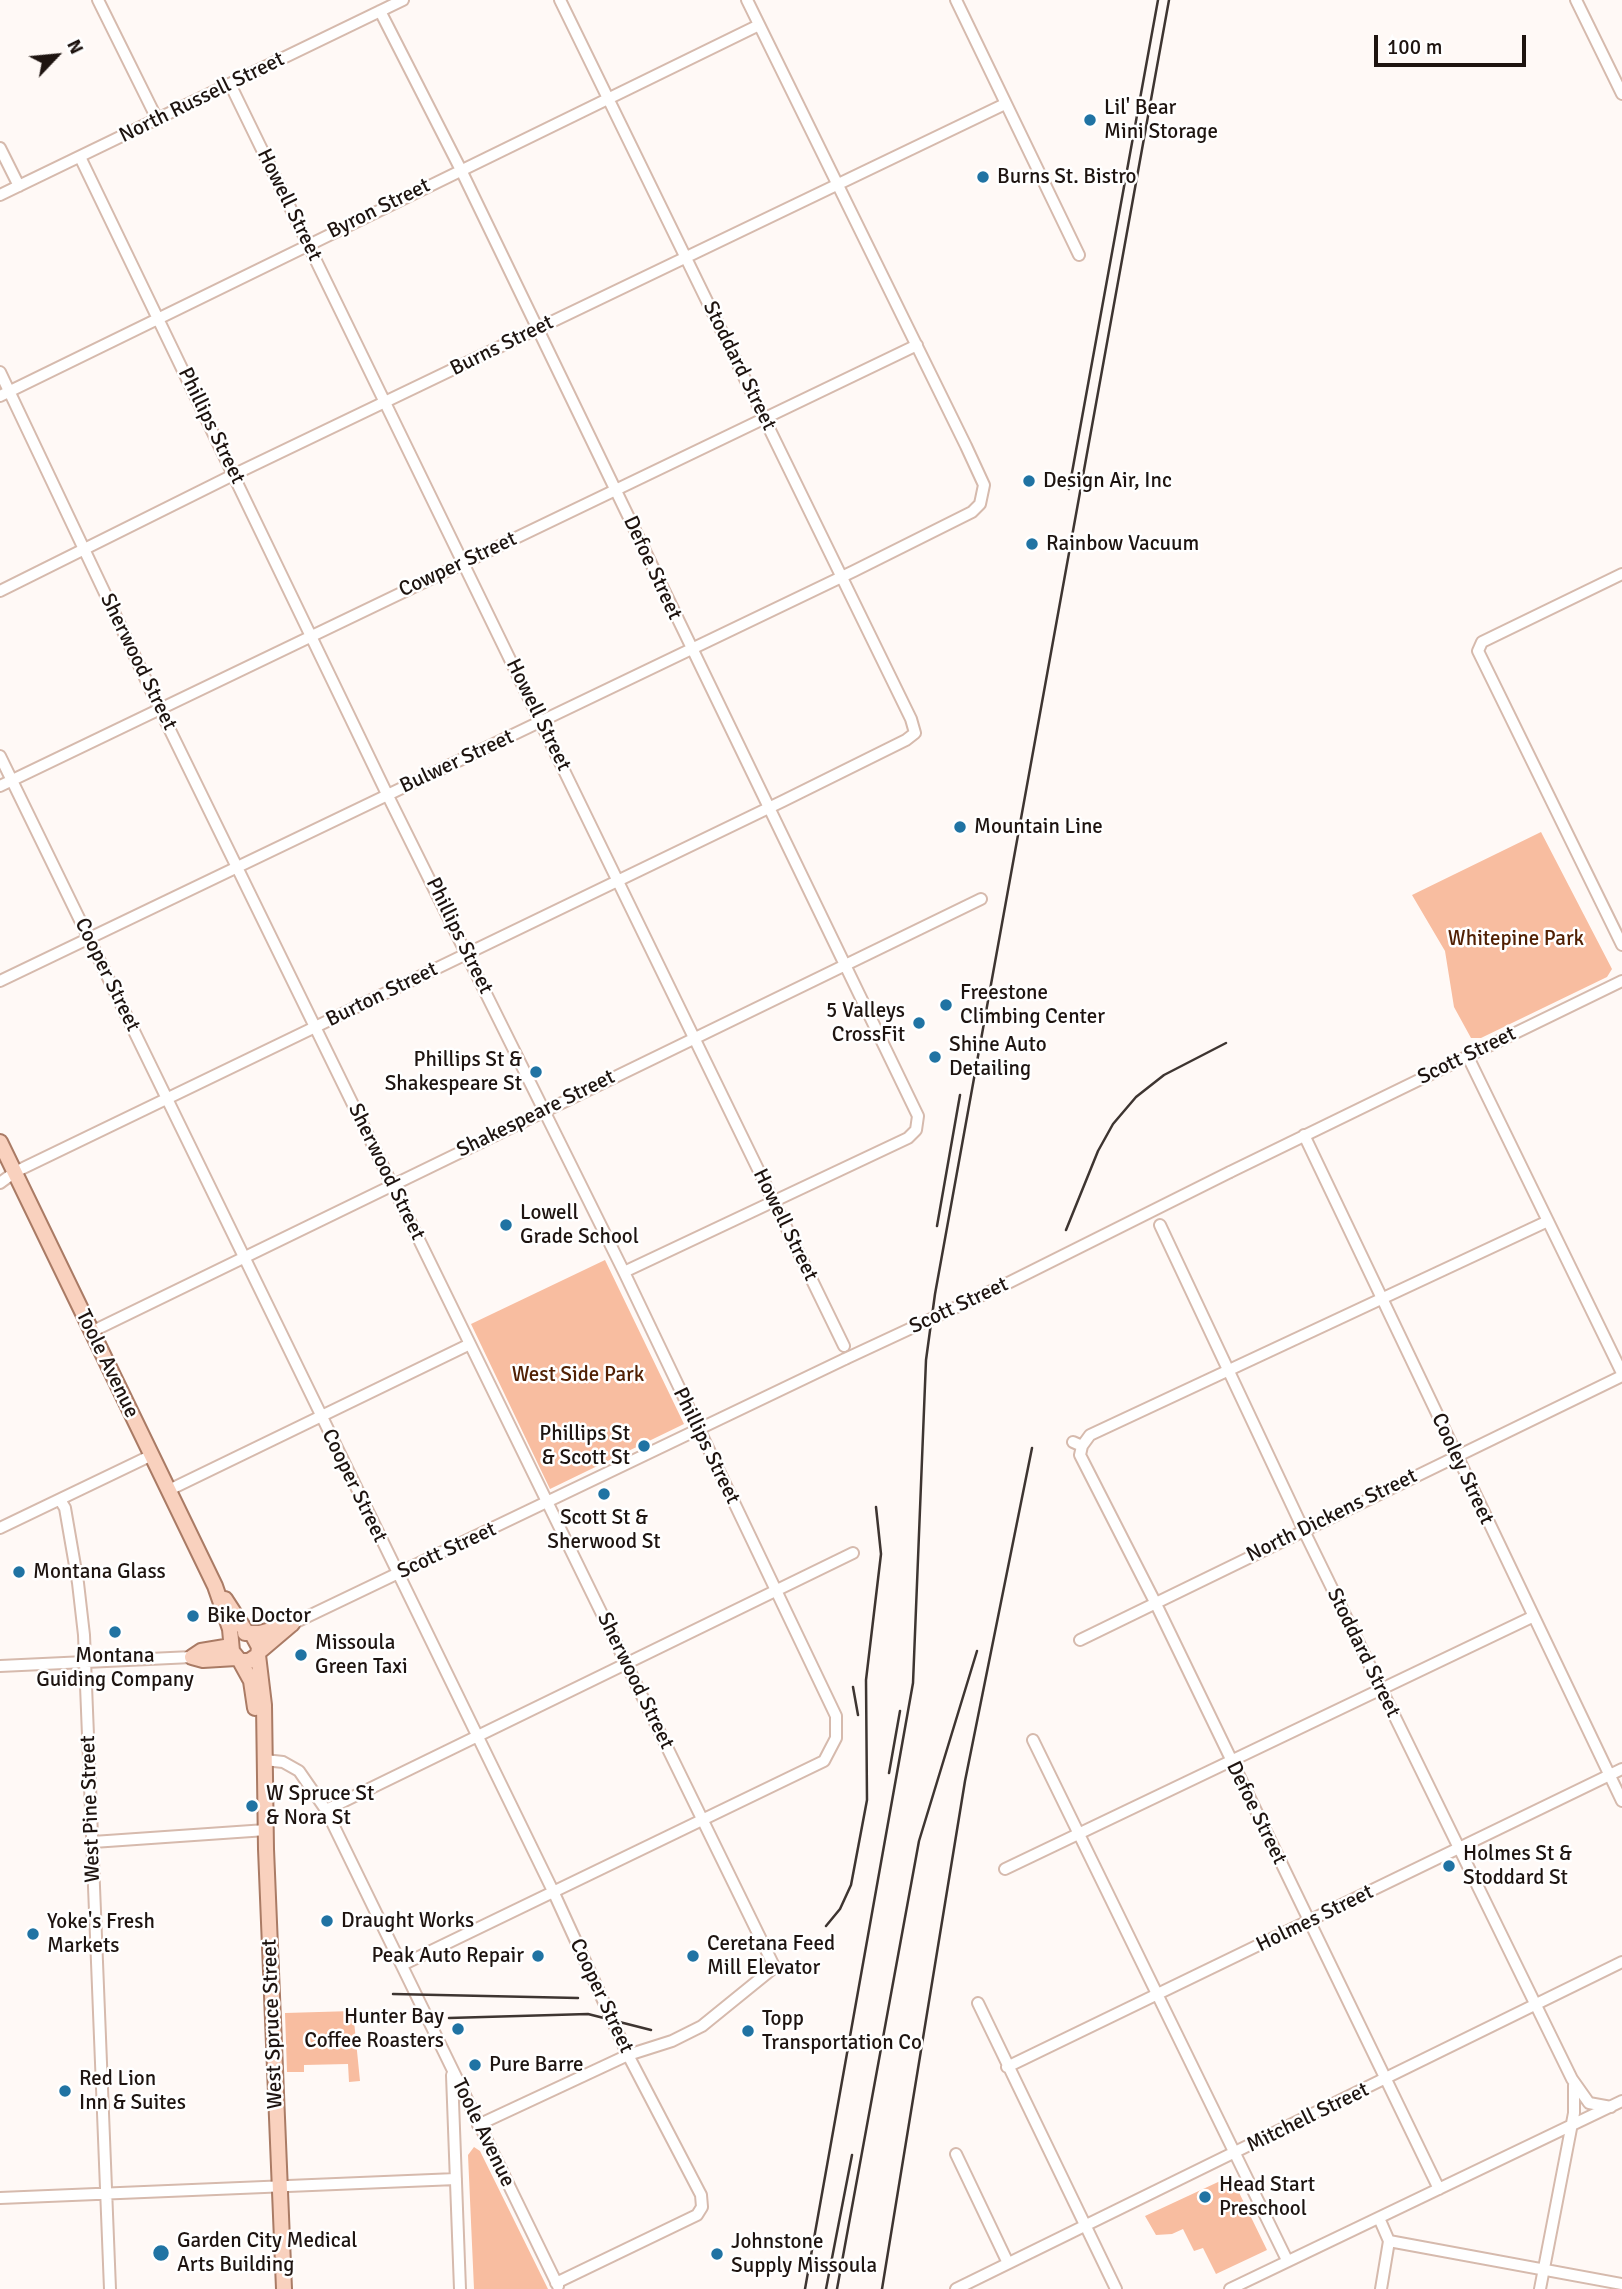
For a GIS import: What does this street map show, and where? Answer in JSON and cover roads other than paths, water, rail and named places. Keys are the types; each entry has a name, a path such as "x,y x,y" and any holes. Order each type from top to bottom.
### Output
{"main road":[{"name":"Toole Avenue","path":"0,1142 215,1586 235,1651 251,1681 263,1736"},
{"name":"Toole Avenue","path":"215,1586 250,1634 258,1653 264,1705 265,1760"},
{"path":"192,1657 203,1660 235,1651 250,1634 292,1624"},
{"path":"235,1651 249,1661 292,1624"},
{"name":"West Spruce Street","path":"265,1760 284,2289"}],"street":[{"path":"98,0 157,119"},
{"name":"North Russell Street","path":"0,195 403,0"},
{"name":"Stoddard Street","path":"560,0 911,719 915,733"},
{"path":"747,0 917,345"},
{"path":"956,0 1079,255"},
{"path":"1576,0 1622,94"},
{"name":"Defoe Street","path":"380,11 461,170 916,1109 918,1126 908,1138 773,1201"},
{"name":"Byron Street","path":"5,394 759,25"},
{"name":"Howell Street","path":"230,84 844,1346"},
{"name":"Burns Street","path":"0,591 234,474 1005,104"},
{"path":"0,148 19,186"},
{"name":"Phillips Street","path":"80,157 387,794 624,1272 836,1716 836,1738 824,1761 702,1822"},
{"name":"Cowper Street","path":"0,786 614,488 917,345"},
{"name":"Bulwer Street","path":"0,981 972,512 984,499 984,485 917,345"},
{"name":"Sherwood Street","path":"0,372 5,394 84,550 773,1965 771,1970 702,2026 671,2041 628,2055"},
{"path":"1622,574 1482,642 1478,651 1622,945"},
{"name":"Burton Street","path":"0,1183 15,1172 768,808 906,740 915,733"},
{"name":"Cooper Street","path":"0,756 553,1891 628,2055 701,2195 702,2207 697,2215 558,2286"},
{"name":"Shakespeare Street","path":"91,1332 246,1259 392,1184 981,899"},
{"name":"Scott Street","path":"292,1624 1006,1284 1304,1135 1622,981"},
{"path":"1468,1056 1622,1375"},
{"name":"Cooley Street","path":"1304,1135 1622,1801"},
{"path":"624,1272 773,1201"},
{"path":"1227,1370 1548,1221"},
{"name":"Stoddard Street","path":"1160,1225 1304,1531 1572,2079 1589,2103 1611,2107"},
{"path":"169,1490 470,1344"},
{"name":"Defoe Street","path":"1227,1370 1090,1435 1077,1443 1080,1455 1155,1602 1439,2189"},
{"name":"North Dickens Street","path":"1080,1640 1622,1375"},
{"path":"0,1528 152,1455"},
{"name":"West Pine Street","path":"60,1500 65,1508 78,1583 85,1663 104,2194 110,2289"},
{"path":"326,1810 853,1553"},
{"path":"1005,1869 1532,1617"},
{"path":"0,1667 192,1657"},
{"path":"1033,1740 1160,1995 1287,2260"},
{"name":"Toole Avenue","path":"265,1760 283,1762 299,1772 326,1810 558,2286"},
{"name":"Holmes Street","path":"1007,2067 1622,1769"},
{"path":"402,1965 702,1822"},
{"path":"93,1842 266,1830"},
{"name":"Mitchell Street","path":"956,2289 1007,2261 1236,2153 1622,1962"},
{"path":"978,2003 1116,2289"},
{"path":"478,2125 628,2055"},
{"path":"452,2071 460,2289"},
{"name":"Stoddard Street","path":"1540,2289 1571,2126 1575,2099 1572,2079"},
{"path":"1230,2289 1622,2101"},
{"path":"957,2154 1007,2261"},
{"path":"0,2198 456,2179"},
{"path":"1379,2218 1390,2241 1381,2289"},
{"path":"1390,2241 1622,2284"}],"railway":[{"path":"1069,489 1158,0"},
{"path":"805,2289 913,1683 926,1360 935,1294 1169,0"},
{"path":"1066,1230 1098,1151 1113,1124 1136,1097 1164,1075 1226,1043"},
{"path":"937,1226 960,1095"},
{"path":"882,2289 965,1781 1032,1448"},
{"path":"826,1926 840,1909 851,1885 867,1800 866,1680 881,1554 876,1507"},
{"path":"837,2289 919,1841 977,1651"},
{"path":"853,1687 858,1715"},
{"path":"889,1773 900,1711"},
{"path":"393,1994 578,1998"},
{"path":"449,2018 588,2014 651,2030"},
{"path":"826,2289 852,2155"}],"place":[{"name":"Lil' Bear Mini Storage","path":"1090,120"},
{"name":"Burns St. Bistro","path":"983,177"},
{"name":"Design Air, Inc","path":"1029,481"},
{"name":"Rainbow Vacuum","path":"1032,544"},
{"name":"Mountain Line","path":"960,827"},
{"name":"Freestone Climbing Center","path":"946,1005"},
{"name":"5 Valleys CrossFit","path":"919,1023"},
{"name":"Shine Auto Detailing","path":"935,1057"},
{"name":"Phillips St & Shakespeare St","path":"536,1072"},
{"name":"Lowell Grade School","path":"506,1225"},
{"name":"Phillips St & Scott St","path":"644,1446"},
{"name":"Scott St & Sherwood St","path":"604,1494"},
{"name":"Montana Glass","path":"19,1572"},
{"name":"Bike Doctor","path":"193,1616"},
{"name":"Montana Guiding Company","path":"115,1632"},
{"name":"Missoula Green Taxi","path":"301,1655"},
{"name":"W Spruce St & Nora St","path":"252,1806"},
{"name":"Holmes St & Stoddard St","path":"1449,1866"},
{"name":"Draught Works","path":"327,1921"},
{"name":"Yoke's Fresh Markets","path":"33,1934"},
{"name":"Peak Auto Repair","path":"538,1956"},
{"name":"Ceretana Feed Mill Elevator","path":"693,1956"},
{"name":"Hunter Bay Coffee Roasters","path":"458,2029"},
{"name":"Topp Transportation Co","path":"748,2031"},
{"name":"Pure Barre","path":"475,2065"},
{"name":"Red Lion Inn & Suites","path":"65,2091"},
{"name":"Head Start Preschool","path":"1205,2197"},
{"name":"Garden City Medical Arts Building","path":"161,2253"},
{"name":"Johnstone Supply Missoula","path":"717,2254"}],"park label":[{"name":"Whitepine Park","path":"1516,939"},
{"name":"West Side Park","path":"578,1375"}]}
